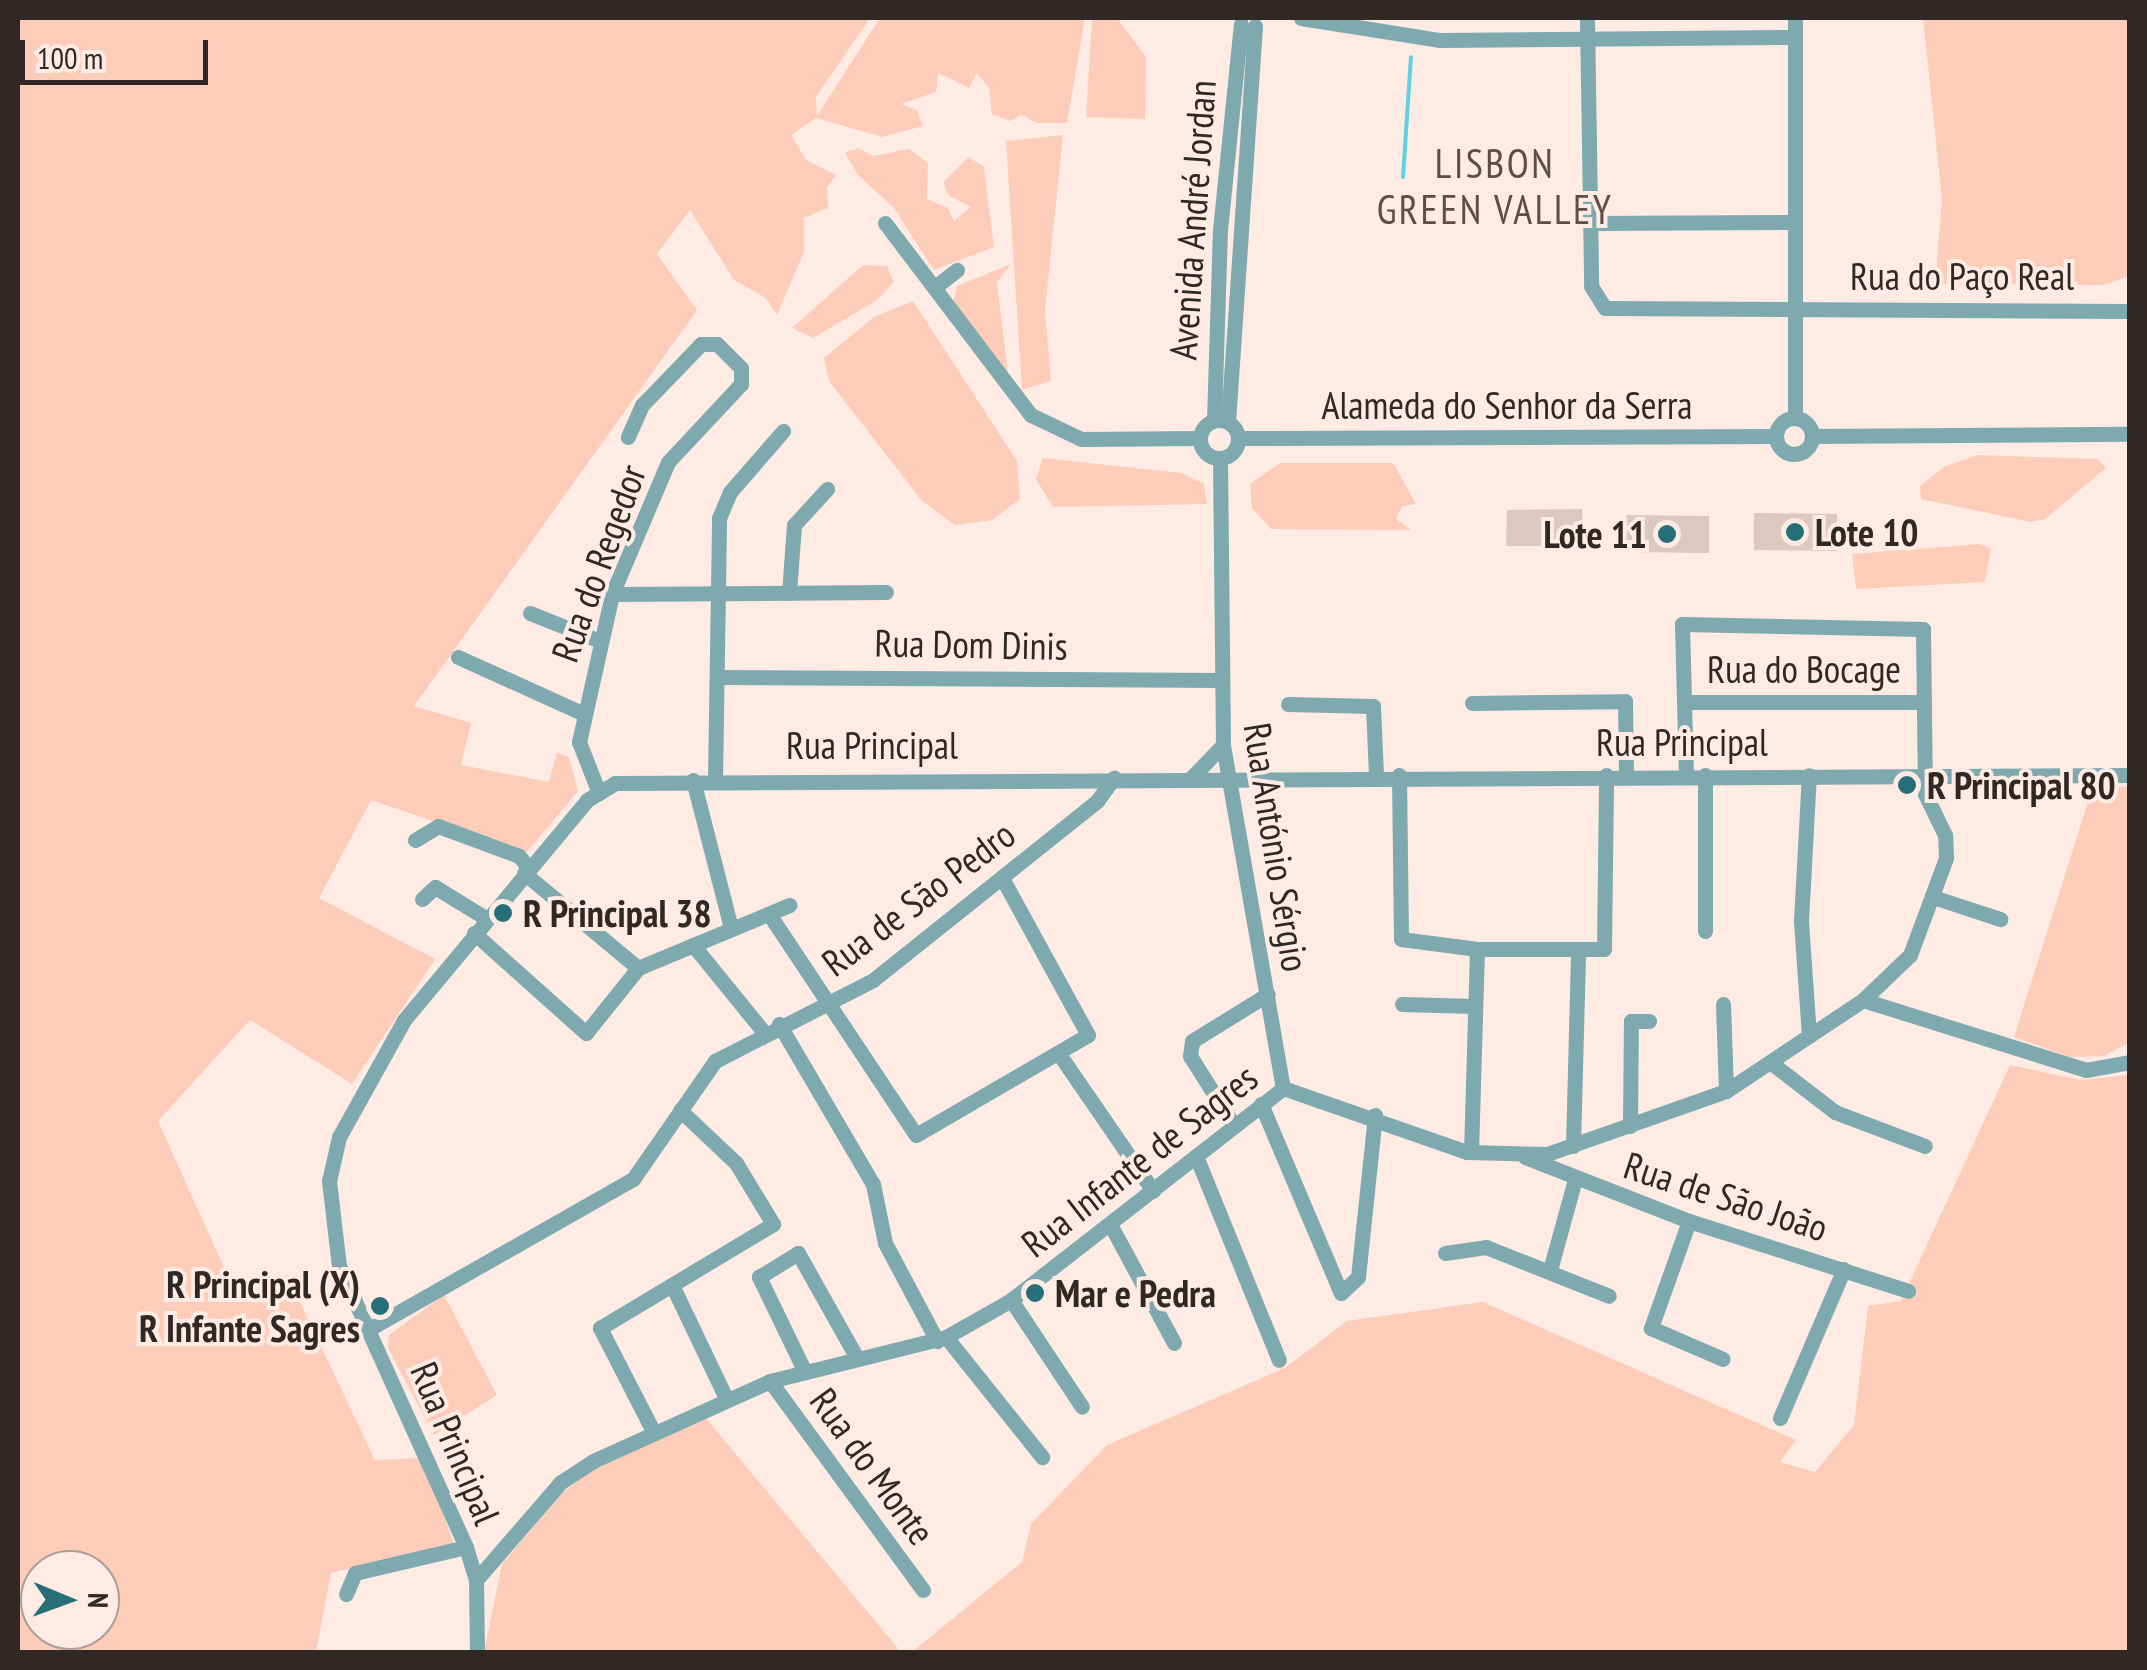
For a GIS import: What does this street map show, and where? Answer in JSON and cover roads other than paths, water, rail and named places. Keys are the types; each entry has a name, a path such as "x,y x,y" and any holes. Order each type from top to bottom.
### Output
{"street":[{"path":"1301,18 1587,40 1795,37"},
{"name":"Rua do Paço Real","path":"1587,18 1590,286 1605,308 2130,312"},
{"name":"Rua do Paço Real","path":"1795,18 1795,418"},
{"name":"Avenida André Jordan","path":"1221,421 1249,21"},
{"path":"1590,223 1795,222"},
{"path":"885,223 1012,395 1081,439 1200,438 1221,421 1238,438 1220,458 1206,452 1200,438"},
{"path":"934,287 957,270"},
{"name":"Rua do Regedor","path":"600,793 578,742 612,594 668,462 740,384 741,368 716,344 700,344 642,405 628,437"},
{"path":"1776,436 1795,418 1812,436 2130,434"},
{"path":"715,779 719,518 730,492 783,431"},
{"name":"Alameda do Senhor da Serra","path":"1238,438 1776,436 1794,455 1812,436"},
{"name":"Rua António Sérgio","path":"1220,458 1223,745 1283,1088"},
{"path":"789,593 794,525 827,489"},
{"path":"612,594 886,592"},
{"path":"530,613 600,641"},
{"name":"Rua Infante de Sagres","path":"476,1580 561,1482 652,1429 726,1398 805,1372 941,1339 1010,1300 1283,1088 1375,1115 1471,1152 1526,1157 1573,1146 1726,1091 1863,1000 1895,972 1933,897 1945,835 1924,775 1923,629 1682,624 1684,702"},
{"path":"458,657 582,713"},
{"name":"Rua Dom Dinis","path":"718,678 1222,680"},
{"path":"1472,702 1625,701 1626,775"},
{"path":"1684,702 1686,774"},
{"name":"Rua do Bocage","path":"1684,702 1923,702"},
{"path":"1288,704 1373,706 1376,775"},
{"path":"1191,778 1223,745"},
{"path":"1704,774 1705,931"},
{"name":"Rua Principal","path":"477,1652 476,1580 466,1547 339,1266 329,1180 340,1137 404,1020 526,870 600,793 615,783 1376,775 2130,775"},
{"path":"1398,775 1402,939 1477,948 1604,949 1606,775"},
{"path":"1808,775 1801,921 1808,1036"},
{"name":"Rua de São Pedro","path":"369,1329 632,1179 714,1060 763,1031 834,1003 1002,878 1114,778"},
{"path":"693,780 731,928"},
{"path":"415,840 438,826 519,856 526,870 638,968"},
{"path":"769,914 834,1003 916,1135 1088,1035 1002,878"},
{"path":"422,899 435,887 487,919"},
{"path":"1933,897 2000,919"},
{"path":"474,933 586,1033 638,968 789,905"},
{"path":"693,946 763,1031"},
{"path":"1471,1152 1477,948"},
{"path":"1573,1146 1578,949"},
{"path":"1895,972 1900,1006"},
{"path":"1234,1124 1190,1056 1192,1041 1268,994"},
{"path":"1863,1000 1900,1006 2086,1070 2130,1062"},
{"path":"1402,1004 1475,1006"},
{"path":"1723,1004 1726,1091"},
{"path":"1630,1126 1630,1021 1649,1021"},
{"path":"779,1024 873,1184 885,1243 941,1339 1042,1456"},
{"path":"1060,1054 1153,1190"},
{"path":"1770,1062 1835,1112 1926,1146"},
{"path":"1261,1104 1342,1293 1358,1276 1375,1115"},
{"path":"652,1429 600,1328 773,1224 736,1163 680,1110"},
{"path":"1196,1156 1279,1360"},
{"name":"Rua de São João","path":"1526,1157 1689,1221 1908,1291"},
{"path":"1550,1270 1574,1179"},
{"path":"1689,1221 1651,1328 1723,1360"},
{"path":"1110,1224 1174,1343"},
{"path":"1445,1253 1486,1247 1609,1296"},
{"path":"805,1372 759,1278 798,1253 857,1358"},
{"path":"1780,1418 1844,1269"},
{"path":"672,1285 726,1398"},
{"path":"1010,1300 1082,1407"},
{"name":"Rua do Monte","path":"770,1382 923,1590"},
{"path":"346,1594 355,1574 466,1547"}],"waterway":[{"path":"1403,177 1411,57"}],"place":[{"name":"Lote 10","path":"1795,532"},
{"name":"Lote 11","path":"1667,534"},
{"name":"R Principal 80","path":"1907,785"},
{"name":"R Principal 38","path":"503,913"},
{"name":"Mar e Pedra","path":"1035,1293"},
{"name":"R Principal (X) R Infante Sagres","path":"380,1306"}],"district":[{"name":"LISBON GREEN VALLEY","path":"1495,186"}]}
